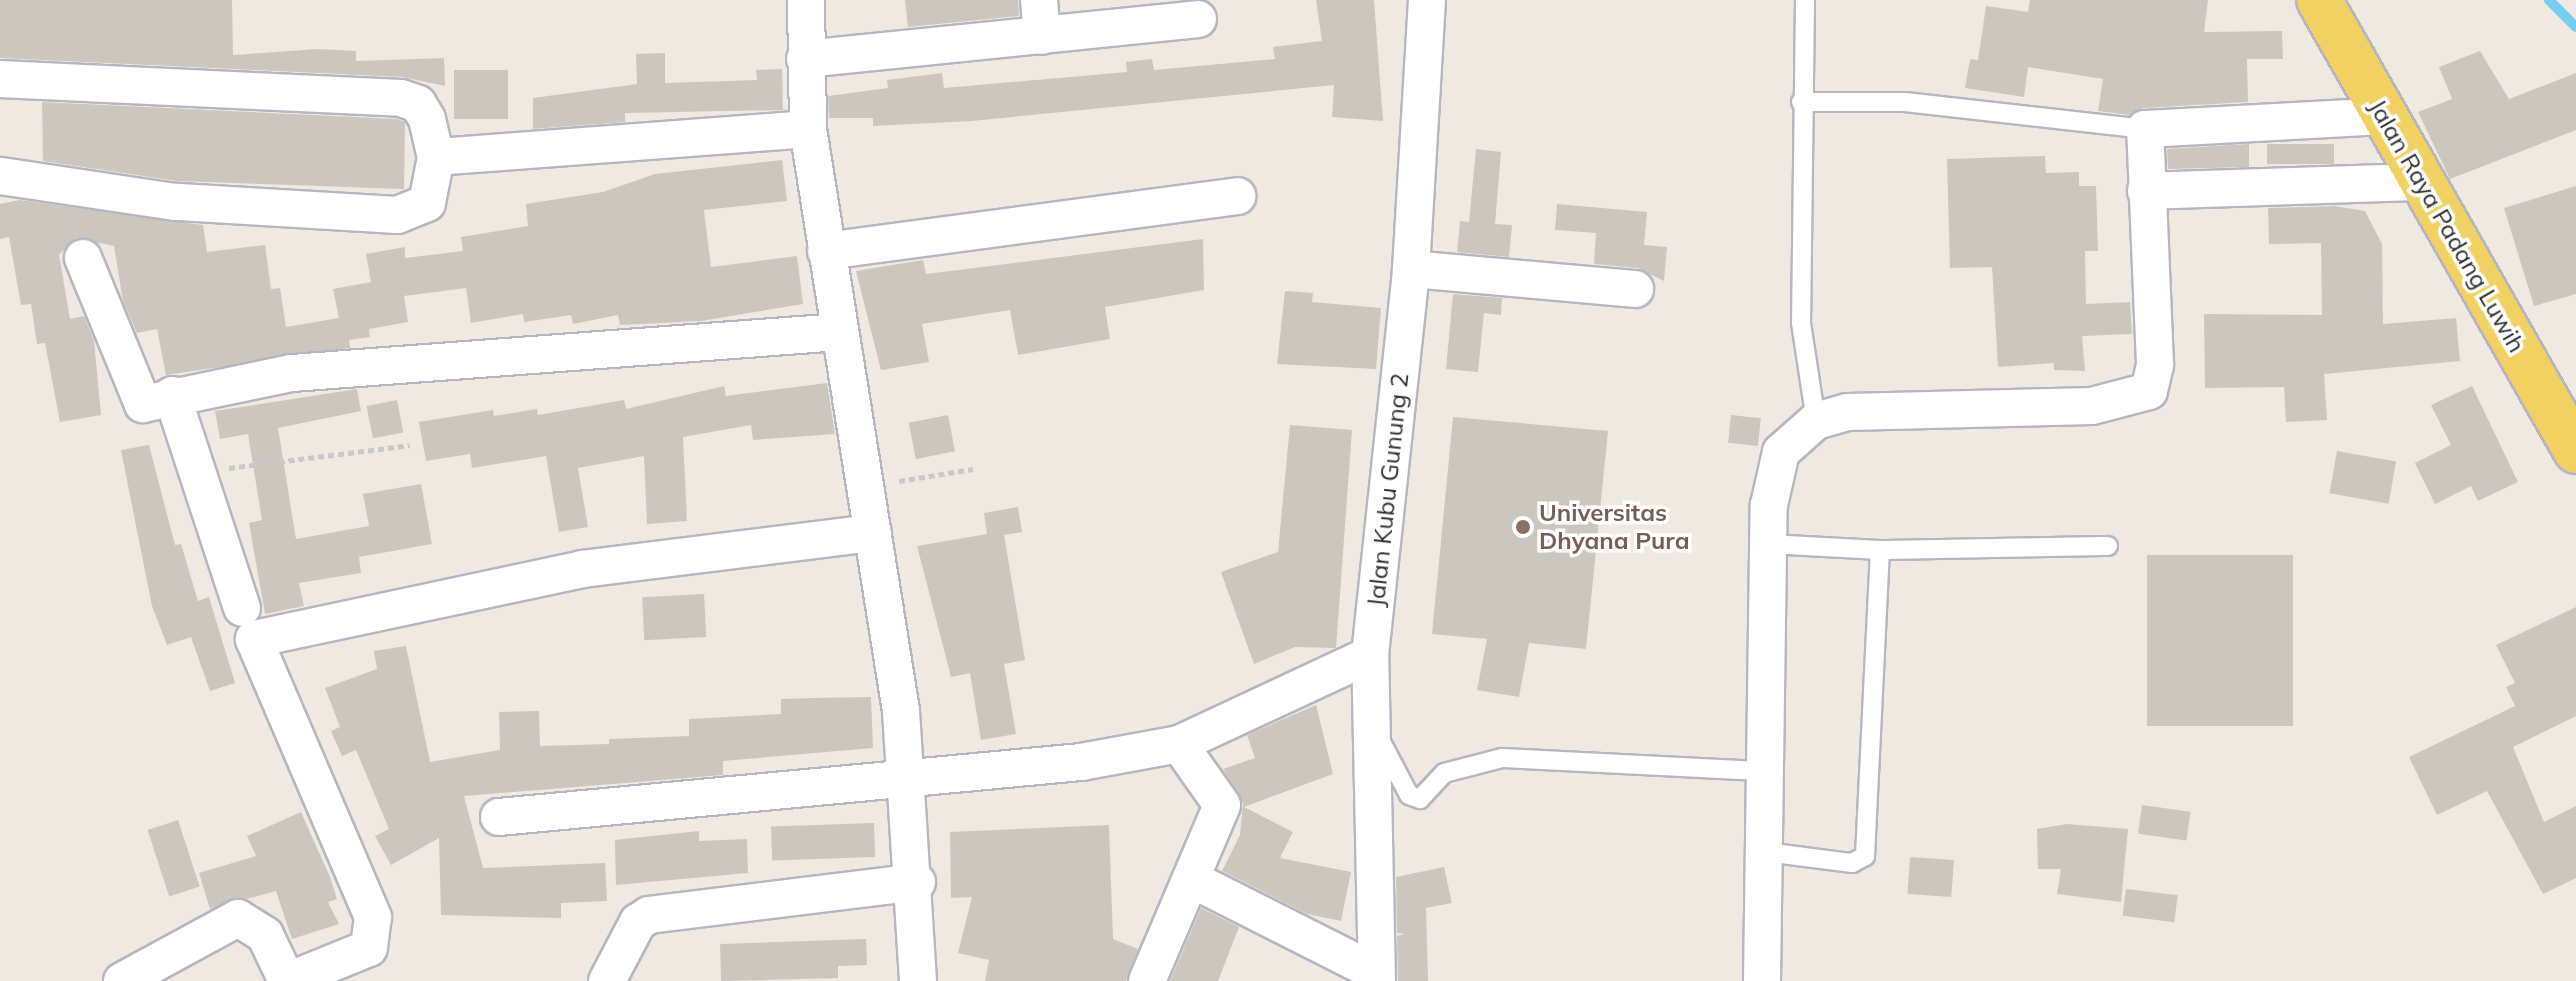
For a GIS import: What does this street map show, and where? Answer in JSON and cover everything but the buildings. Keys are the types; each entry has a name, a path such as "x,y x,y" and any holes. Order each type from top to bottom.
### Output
{"main road":[{"name":"Jalan Raya Padang Luwih","path":"2319,0 2576,451"}],"street":[{"path":"806,0 808,129 873,533 906,775 917,882 918,981"},
{"path":"1039,0 1042,36"},
{"name":"Jalan Kubu Gunung 2","path":"1376,977 1370,655 1411,269 1427,0"},
{"path":"805,59 1198,19"},
{"path":"0,79 401,98 418,104 427,119 436,157 427,203 397,215 175,202 0,176"},
{"path":"1762,981 1758,851 1771,476 1796,434 1816,421 1848,412 2092,406 2149,391 2155,364 2145,129 2384,116"},
{"path":"436,157 808,129"},
{"path":"2146,191 2420,182"},
{"path":"826,251 1237,196"},
{"path":"83,258 134,398 143,404 172,395 292,373 840,332"},
{"path":"1411,269 1635,289"},
{"path":"172,395 242,608"},
{"path":"122,981 238,918 265,935 288,981 369,948 373,917 254,639 569,572 873,533"},
{"path":"499,817 906,775 1081,762 1179,744 1370,655"},
{"path":"1154,979 1222,805 1179,744"},
{"path":"1191,879 1376,977"},
{"path":"607,981 638,922 649,915 917,882"}],"lane":[{"path":"1805,0 1801,102 1801,323 1816,421"},
{"path":"1801,102 1905,102 2145,129"},
{"path":"1768,544 1880,550 2108,546"},
{"path":"1758,851 1852,863 1865,856 1880,550"},
{"path":"1369,721 1409,795 1420,799 1444,773 1502,758 1761,771"}],"path":[{"path":"197,474 410,445"},
{"path":"864,487 973,469"}],"waterway":[{"path":"2549,0 2576,27"}],"place":[{"name":"Universitas Dhyana Pura","path":"1523,527"}]}
